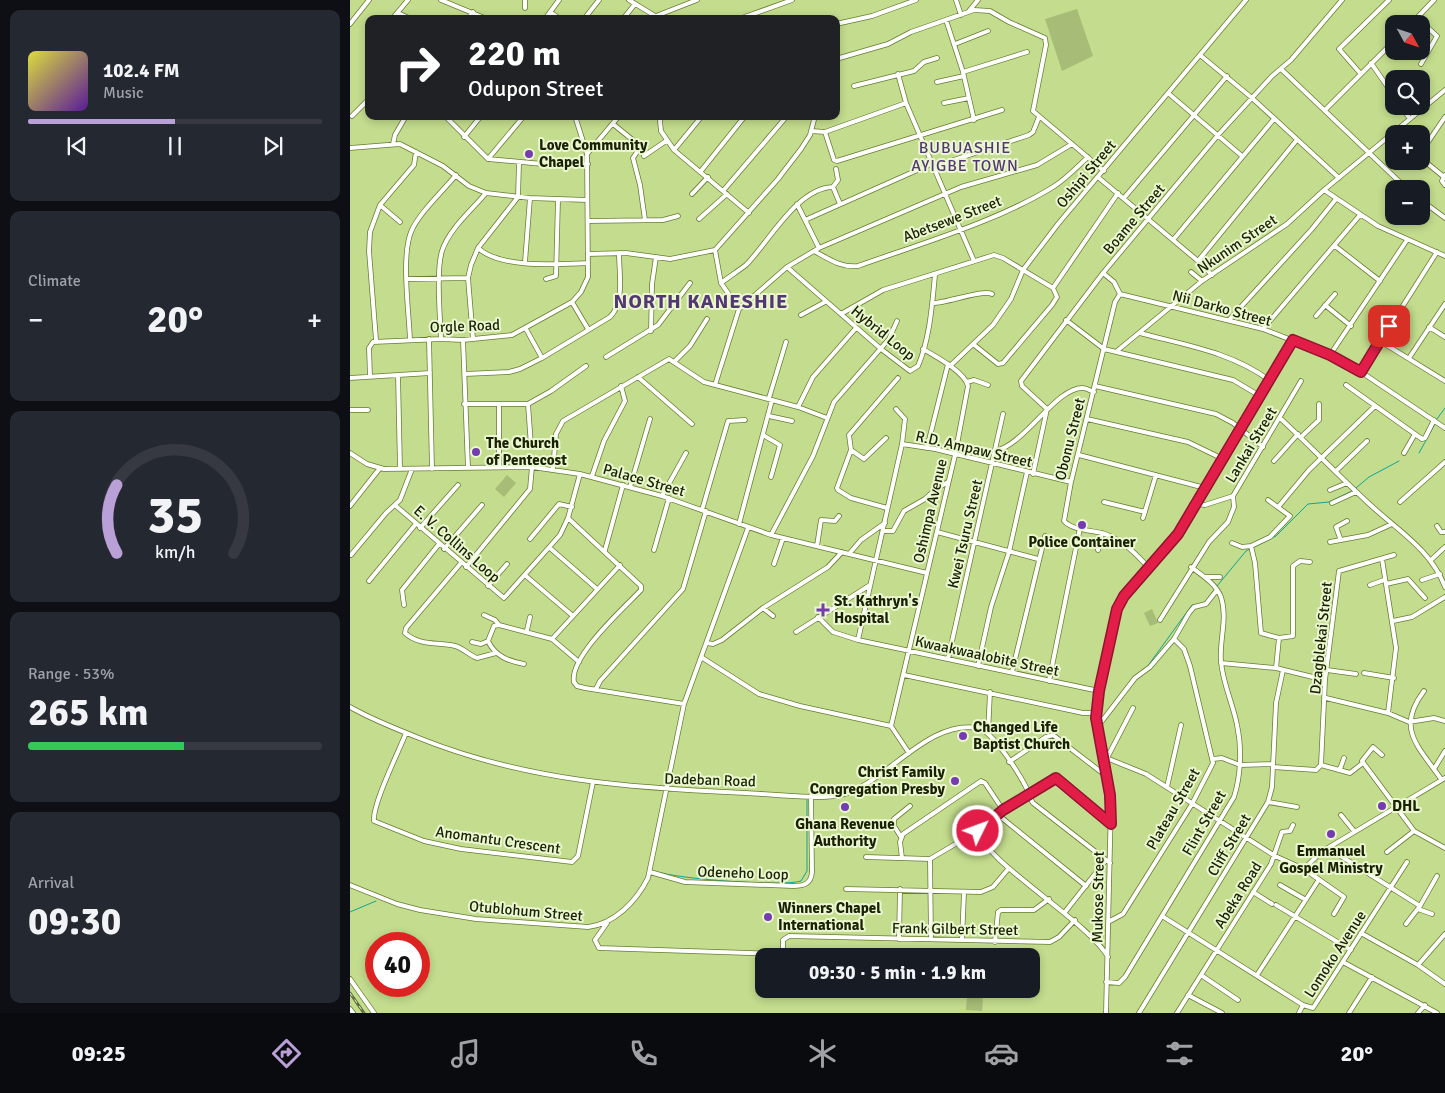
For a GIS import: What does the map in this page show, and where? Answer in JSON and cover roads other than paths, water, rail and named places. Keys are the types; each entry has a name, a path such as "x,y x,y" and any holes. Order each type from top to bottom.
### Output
{"street":[{"path":"350,24 369,0"},
{"path":"395,15 408,0"},
{"path":"441,0 479,15"},
{"path":"525,0 526,8"},
{"path":"548,15 559,0"},
{"path":"587,15 599,0"},
{"path":"628,0 652,15"},
{"path":"660,15 697,0"},
{"path":"750,15 792,0"},
{"path":"840,23 872,16 916,0"},
{"path":"956,0 960,16"},
{"path":"840,57 881,47 911,32 960,16 969,11 978,0"},
{"name":"Oshipi Street","path":"949,365 1001,316 1011,300 1023,270 1246,0"},
{"name":"Boame Street","path":"1047,409 1022,386 1021,381 1103,273 1218,135 1281,69 1342,0"},
{"path":"1360,73 1339,50 1389,0"},
{"path":"1420,15 1434,0"},
{"path":"625,15 635,4"},
{"path":"969,11 990,11 1044,38 1046,44 1033,106 1034,112 1104,171"},
{"path":"398,12 404,15"},
{"path":"550,12 554,15"},
{"path":"946,20 955,44 974,120"},
{"path":"1430,30 1437,36 1430,48"},
{"path":"955,44 988,31"},
{"path":"1326,110 1360,73 1385,50"},
{"path":"936,82 1027,52"},
{"path":"1200,55 1252,98 1339,178"},
{"path":"854,86 898,74 914,72 924,62 937,58"},
{"path":"1421,64 1423,60"},
{"path":"1371,64 1385,84"},
{"path":"1281,69 1398,180"},
{"path":"898,74 906,103 974,260"},
{"path":"1124,198 1226,76"},
{"name":"Nkunim Street","path":"1403,125 1445,90"},
{"path":"1168,93 1242,156"},
{"path":"944,103 969,98"},
{"path":"352,116 365,103"},
{"path":"811,131 825,132 906,103"},
{"path":"825,132 834,160 837,161 1002,110"},
{"path":"1407,115 1410,119"},
{"path":"805,220 932,166 1029,135 1033,132 1039,117"},
{"path":"1430,139 1445,117"},
{"path":"1173,240 1274,119"},
{"path":"393,144 395,135 404,120"},
{"path":"449,120 488,159 519,163 588,164"},
{"path":"464,136 478,120"},
{"path":"488,159 521,120"},
{"name":"Orgle Road","path":"376,340 501,338 526,329 572,302 581,292 588,277 588,164 577,120"},
{"path":"587,154 616,120"},
{"path":"661,120 659,126 666,141 674,150 749,213"},
{"path":"674,150 699,120"},
{"path":"701,171 742,120"},
{"path":"699,220 725,192 784,120"},
{"path":"588,254 619,253 656,258 673,258 715,250 790,164 811,131 814,120"},
{"path":"613,124 634,141 637,152 633,158 640,185 645,220"},
{"path":"1198,261 1296,140"},
{"name":"Nkunim Street","path":"1117,351 1174,307 1202,281 1276,233 1324,190 1385,140"},
{"path":"644,156 666,141"},
{"path":"350,148 393,144 405,145 456,175 469,186 486,192 530,198 587,200"},
{"path":"714,385 739,309 787,267 817,250 945,194 976,182 1038,165 1072,144"},
{"path":"370,376 369,348 372,342 376,340 369,245 370,232 380,205 414,165 416,152"},
{"name":"Abetsewe Street","path":"817,250 837,264 853,266 962,229 1055,186 1088,157"},
{"path":"473,339 468,278 478,248 518,197 519,163"},
{"path":"1430,165 1444,176 1442,181 1445,185"},
{"path":"721,283 744,266 797,204 823,189 833,187 838,180 836,169"},
{"path":"410,340 407,262 411,232 456,175"},
{"path":"692,194 708,177"},
{"path":"1099,178 1149,218 1212,275"},
{"path":"833,187 840,204"},
{"path":"1324,190 1378,226 1445,256"},
{"path":"441,339 442,250 451,235 486,192"},
{"path":"1053,288 1118,193"},
{"path":"525,262 530,198"},
{"path":"1229,320 1312,229 1336,199"},
{"path":"546,279 556,276 558,200"},
{"path":"797,204 817,250"},
{"path":"380,205 400,222"},
{"path":"1430,207 1445,218"},
{"path":"1262,329 1360,215"},
{"path":"588,221 663,220 678,216"},
{"path":"1330,355 1407,240"},
{"path":"1335,246 1380,281"},
{"path":"478,248 486,256 501,260 555,264 588,263"},
{"path":"715,250 721,283 739,309"},
{"path":"1361,372 1437,252"},
{"path":"465,374 509,372 542,358 605,320 616,309 619,298 619,253"},
{"path":"841,314 877,293 989,256 998,256 1053,288 1057,296 1052,305 1003,363 998,364 973,344"},
{"path":"652,331 652,293 656,258"},
{"name":"Hybrid Loop","path":"787,267 856,328 910,371 918,366 923,349 933,303 935,275"},
{"path":"1191,272 1202,281"},
{"path":"1103,273 1114,282 1120,294"},
{"path":"408,279 468,278"},
{"path":"606,357 652,331 690,283"},
{"path":"933,303 945,303 986,292 992,294"},
{"name":"Nii Darko Street","path":"1120,294 1127,294 1262,329 1330,355 1361,372 1445,428"},
{"name":"Obonu Street","path":"1080,528 1064,521 1071,482 1116,302 1120,294"},
{"path":"1316,316 1334,294"},
{"path":"572,302 588,329"},
{"path":"801,315 826,302"},
{"path":"1409,358 1445,304"},
{"path":"1325,306 1351,326"},
{"path":"674,362 690,346 707,319"},
{"path":"1066,320 1104,349 1234,380 1260,396"},
{"path":"771,535 813,456 840,393 881,349 892,335 897,321"},
{"path":"1429,327 1445,338"},
{"path":"798,407 813,377 856,328"},
{"path":"526,329 542,358"},
{"path":"1140,333 1224,355 1248,365 1269,380"},
{"path":"429,339 432,469"},
{"path":"463,340 468,468"},
{"name":"Mukose Street","path":"1106,1013 1110,921 1111,802 1101,752 1096,713 1117,609 1124,596 1175,539 1293,340"},
{"path":"1380,340 1445,381"},
{"path":"739,524 769,416 771,399 786,342"},
{"path":"923,349 949,365 966,380 974,380 988,386"},
{"path":"553,469 556,434 560,425 568,416 669,358 704,382 771,399 828,418"},
{"path":"927,448 949,365"},
{"path":"464,404 528,404 586,366"},
{"path":"350,378 430,373"},
{"path":"398,374 400,469"},
{"path":"638,377 692,424"},
{"path":"887,508 851,498 838,490 851,450 848,435 898,378"},
{"name":"Oshimpa Avenue","path":"891,726 955,454 968,389 966,380"},
{"name":"Lankai Street","path":"1160,620 1209,542 1228,522 1234,507 1233,496 1301,381"},
{"path":"592,476 604,441 625,401 621,386"},
{"path":"1095,386 1216,414 1241,429 1263,447"},
{"path":"1346,386 1424,439 1436,421"},
{"path":"995,451 1013,442 1047,409 1073,390 1083,388 1094,392"},
{"path":"528,404 531,446"},
{"path":"1274,462 1299,436 1319,420 1319,404"},
{"path":"499,405 499,467"},
{"path":"1279,506 1297,483 1376,406"},
{"path":"858,640 902,444 905,419 896,409"},
{"path":"1033,474 1047,409"},
{"path":"350,410 368,410"},
{"name":"Kwei Tsuru Street","path":"948,659 1003,414"},
{"path":"769,416 792,421"},
{"path":"1280,418 1356,492 1431,560 1440,574 1445,587"},
{"path":"630,487 650,419"},
{"path":"1087,419 1188,442 1222,459"},
{"path":"596,689 600,681 683,589 728,421 745,420"},
{"path":"1404,453 1416,434"},
{"path":"763,435 780,444 771,477"},
{"path":"851,450 864,459 886,438"},
{"path":"1336,471 1367,441"},
{"name":"R.D. Ampaw Street","path":"902,444 955,454 1071,482"},
{"name":"Palace Street","path":"350,453 366,464 380,468 532,467 592,476 669,498 771,535 927,573"},
{"path":"662,496 686,453"},
{"path":"1079,455 1205,488"},
{"path":"1400,502 1445,462"},
{"path":"466,567 530,489 532,467"},
{"path":"350,506 380,468"},
{"path":"351,554 386,513 396,506 406,491 412,469"},
{"path":"978,666 991,607 1009,552 1027,472"},
{"name":"E. V. Collins Loop","path":"396,506 438,544 504,598 526,576 560,535 572,507 580,474"},
{"path":"1144,518 1156,475"},
{"path":"883,531 893,531 904,512 925,500 939,487 948,482"},
{"path":"1330,490 1347,483"},
{"path":"420,528 458,485"},
{"path":"605,550 623,485"},
{"path":"1332,503 1356,492"},
{"path":"1196,504 1205,505 1233,496"},
{"path":"654,550 669,498"},
{"path":"1232,543 1252,548 1270,537 1290,516 1279,506 1268,500"},
{"path":"1104,502 1145,512"},
{"path":"530,539 559,504 572,507"},
{"path":"444,549 482,505"},
{"path":"817,546 821,520 835,521 839,516"},
{"path":"568,518 605,550 641,586 641,590 590,646 579,662 573,677 574,682 577,686 684,704"},
{"path":"1340,538 1336,527 1347,521"},
{"path":"849,554 861,540 885,523"},
{"path":"369,581 416,524"},
{"path":"1330,542 1340,538 1368,535 1392,524"},
{"path":"1437,526 1442,532 1445,532"},
{"path":"608,922 641,891 650,872 684,704 748,528"},
{"path":"1049,681 1080,528 1102,533 1123,544 1150,568"},
{"path":"937,532 1038,559"},
{"path":"1098,550 1102,533"},
{"path":"1012,672 1045,536"},
{"path":"774,564 783,538"},
{"path":"404,606 402,590 438,544"},
{"path":"1431,560 1445,547"},
{"path":"550,548 597,589"},
{"path":"1252,548 1259,630 1263,634 1279,638 1293,636 1294,631 1293,566 1300,561 1310,562"},
{"path":"706,643 713,644 722,640 764,608 828,567 842,552"},
{"name":"Dzagblekai Street","path":"1321,765 1326,698 1325,680 1339,571 1394,555"},
{"path":"1382,560 1396,648 1394,678 1388,713"},
{"path":"461,563 405,631 421,642 439,642 454,646 477,658 496,653"},
{"path":"488,586 507,564"},
{"path":"552,639 620,565"},
{"name":"Flint Street","path":"1106,982 1119,983 1125,977 1234,797 1240,765 1237,724 1221,663 1224,627 1222,601 1217,590 1205,577 1192,568"},
{"path":"1422,580 1440,574"},
{"path":"526,576 573,616"},
{"path":"1205,577 1220,577"},
{"path":"1370,585 1408,579 1425,598"},
{"path":"796,632 870,585"},
{"path":"1102,721 1135,678 1150,667 1174,639 1189,613 1194,608 1206,604 1217,590"},
{"path":"1393,621 1412,617 1445,597"},
{"path":"764,608 773,616"},
{"path":"484,615 499,624 527,630 552,639 579,662"},
{"path":"527,630 530,617"},
{"name":"Kwaakwaalobite Street","path":"818,617 833,632 858,640 1099,691"},
{"path":"499,624 490,630 488,641 496,653 524,664"},
{"path":"1276,668 1279,638"},
{"name":"Plateau Street","path":"1110,921 1123,914 1192,804 1213,759 1190,666 1184,649 1174,639"},
{"path":"472,642 481,644 488,641"},
{"path":"702,657 759,694 800,706 891,726 909,753"},
{"path":"1221,663 1276,668 1325,680"},
{"name":"Cliff Street","path":"1139,1013 1268,802 1272,787 1276,703 1283,670"},
{"path":"1327,670 1356,674"},
{"path":"1364,673 1394,678"},
{"path":"904,675 1083,713 1096,713"},
{"path":"1304,869 1328,848 1443,778 1420,752 1409,722 1416,702 1424,691"},
{"path":"990,692 988,733 1010,762 1033,803 1110,863"},
{"path":"1326,698 1388,713 1409,722 1434,718 1445,721"},
{"name":"Dadeban Road","path":"350,707 406,733 473,758 508,767 593,782 667,790 810,796 835,796 851,792 930,740 961,728 978,728 988,733"},
{"path":"1107,758 1133,708"},
{"path":"1167,787 1181,725"},
{"name":"Anomantu Crescent","path":"406,733 374,816 377,823 424,841 473,851 572,862 578,856 593,782"},
{"path":"1010,762 1046,736 1053,735 1105,775"},
{"path":"1382,755 1373,747 1362,759 1363,763 1414,831 1445,848"},
{"path":"1101,752 1107,758 1146,774 1219,822 1276,856 1282,832 1290,830 1293,825"},
{"path":"1434,769 1445,752"},
{"path":"1213,759 1222,758 1240,765 1273,765 1316,770 1321,765 1352,772 1363,763"},
{"path":"1340,769 1344,758"},
{"path":"866,857 930,859 979,830 997,814 1056,778 1111,824"},
{"path":"901,837 946,803 981,781 985,783 1003,810"},
{"name":"Odeneho Loop","path":"650,872 685,882 793,886 806,884 812,875 810,796"},
{"path":"1268,802 1297,807"},
{"path":"902,858 901,837 894,826 894,819 910,806"},
{"path":"997,814 1086,886"},
{"path":"1341,816 1354,831"},
{"path":"979,830 979,836 984,844 1009,868 1075,920 1098,942 1108,957"},
{"path":"1387,852 1414,831"},
{"path":"1328,848 1419,908 1432,914"},
{"name":"Abeka Road","path":"1177,1013 1276,856 1304,869 1318,881 1344,897 1334,914"},
{"path":"930,859 931,939"},
{"path":"1065,912 1106,860"},
{"name":"Lomoko Avenue","path":"1162,916 1310,1008 1314,1007 1407,862"},
{"path":"846,889 900,888 964,892 987,890 1009,868"},
{"path":"1406,924 1419,908 1436,876"},
{"path":"1257,975 1318,881"},
{"name":"Otublohum Street","path":"350,885 405,907 452,916 581,927 608,922"},
{"path":"1280,885 1306,900"},
{"path":"899,939 900,888"},
{"path":"962,940 964,892"},
{"path":"1253,892 1351,950"},
{"path":"995,942 998,912 1001,910 1034,910 1049,899"},
{"name":"Frank Gilbert Street","path":"608,922 595,940 599,948 779,954 783,950 783,940 789,936 1050,942 1059,937 1075,920"},
{"path":"1361,933 1445,982"},
{"path":"1418,965 1445,934"},
{"path":"1343,962 1425,1005 1436,1013"},
{"path":"1200,976 1238,1000"},
{"path":"1349,1013 1372,977"},
{"path":"350,979 374,1013"},
{"path":"1188,996 1222,1013"},
{"path":"1299,1013 1303,1004"},
{"path":"1418,1013 1425,1005"},
{"path":"350,1009 353,1013"}],"waterway":[{"path":"1437,419 1445,408"},
{"path":"1419,453 1435,424"},
{"path":"1356,488 1369,477 1399,461"},
{"path":"1217,586 1246,551 1276,536 1308,504 1329,502 1352,491"},
{"path":"1205,602 1214,590"},
{"path":"1147,667 1192,605 1196,605"},
{"path":"1115,701 1132,679 1144,669"},
{"path":"662,873 733,882 791,883 801,881 807,871 807,800"},
{"path":"350,912 376,901"}],"railway":[{"path":"350,993 364,1013"}],"place":[{"name":"Love Community Chapel","path":"529,154"},
{"name":"The Church of Pentecost","path":"476,452"},
{"name":"Police Container","path":"1082,525"},
{"name":"St. Kathryn's Hospital","path":"823,610"},
{"name":"Changed Life Baptist Church","path":"963,736"},
{"name":"Christ Family Congregation Presby","path":"955,781"},
{"name":"DHL","path":"1382,806"},
{"name":"Ghana Revenue Authority","path":"845,807"},
{"name":"Emmanuel Gospel Ministry","path":"1331,834"},
{"name":"Winners Chapel International","path":"768,917"}],"district":[{"name":"BUBUASHIE AYIGBE TOWN","path":"965,157"},
{"name":"NORTH KANESHIE","path":"701,301"}]}
